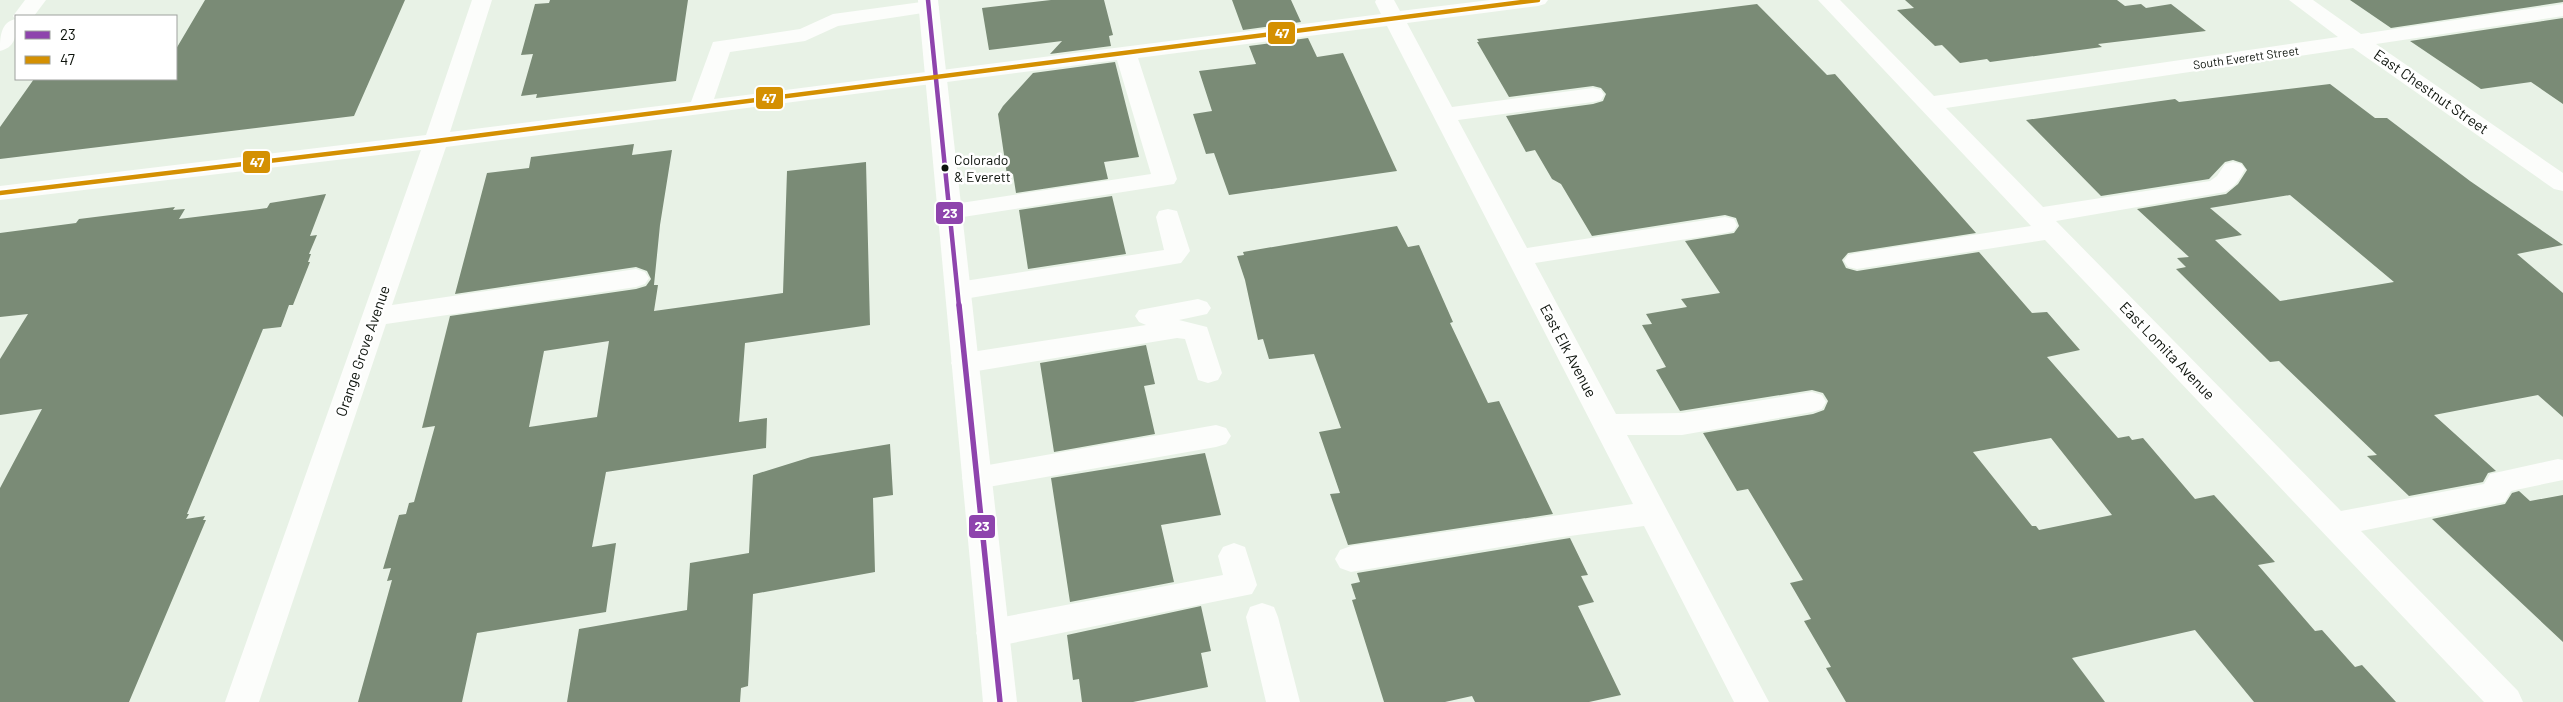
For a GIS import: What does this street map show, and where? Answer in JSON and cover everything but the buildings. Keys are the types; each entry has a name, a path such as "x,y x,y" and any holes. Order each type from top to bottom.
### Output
{"street":[{"path":"24,15 36,0"},
{"name":"Orange Grove Avenue","path":"242,702 436,142 482,0"},
{"path":"0,193 436,142 1125,52 1388,9 1538,0"},
{"name":"East Lomita Avenue","path":"1828,0 2506,702"},
{"name":"East Chestnut Street","path":"2299,0 2563,184"},
{"path":"700,107 721,47 805,35 833,20 929,4 1000,702"},
{"name":"East Elk Avenue","path":"1388,9 1752,702"},
{"name":"South Everett Street","path":"1929,104 2563,10"},
{"path":"0,45 15,26"},
{"path":"950,210 1165,180 1125,52"},
{"path":"1445,115 1593,95"},
{"path":"1857,261 2216,187 2227,181 2233,169"},
{"path":"958,291 1172,257 1178,251 1168,218"},
{"path":"1519,257 1725,225"},
{"path":"375,316 636,278"},
{"path":"964,354 1198,308"},
{"path":"964,354 1177,329 1188,330 1197,334 1208,373"},
{"path":"1607,425 1682,424 1812,402"},
{"path":"977,478 1216,436"},
{"path":"2334,524 2494,494 2501,482 2558,470"},
{"path":"1352,559 1554,526 1653,513"},
{"path":"993,633 1241,585 1234,556"},
{"path":"1262,617 1282,702"}],"transit line":[{"name":"23","path":"928,0 1000,702"},
{"name":"47","path":"0,193 436,141 1538,0"}],"place":[{"name":"Colorado & Everett","path":"945,168"}]}
